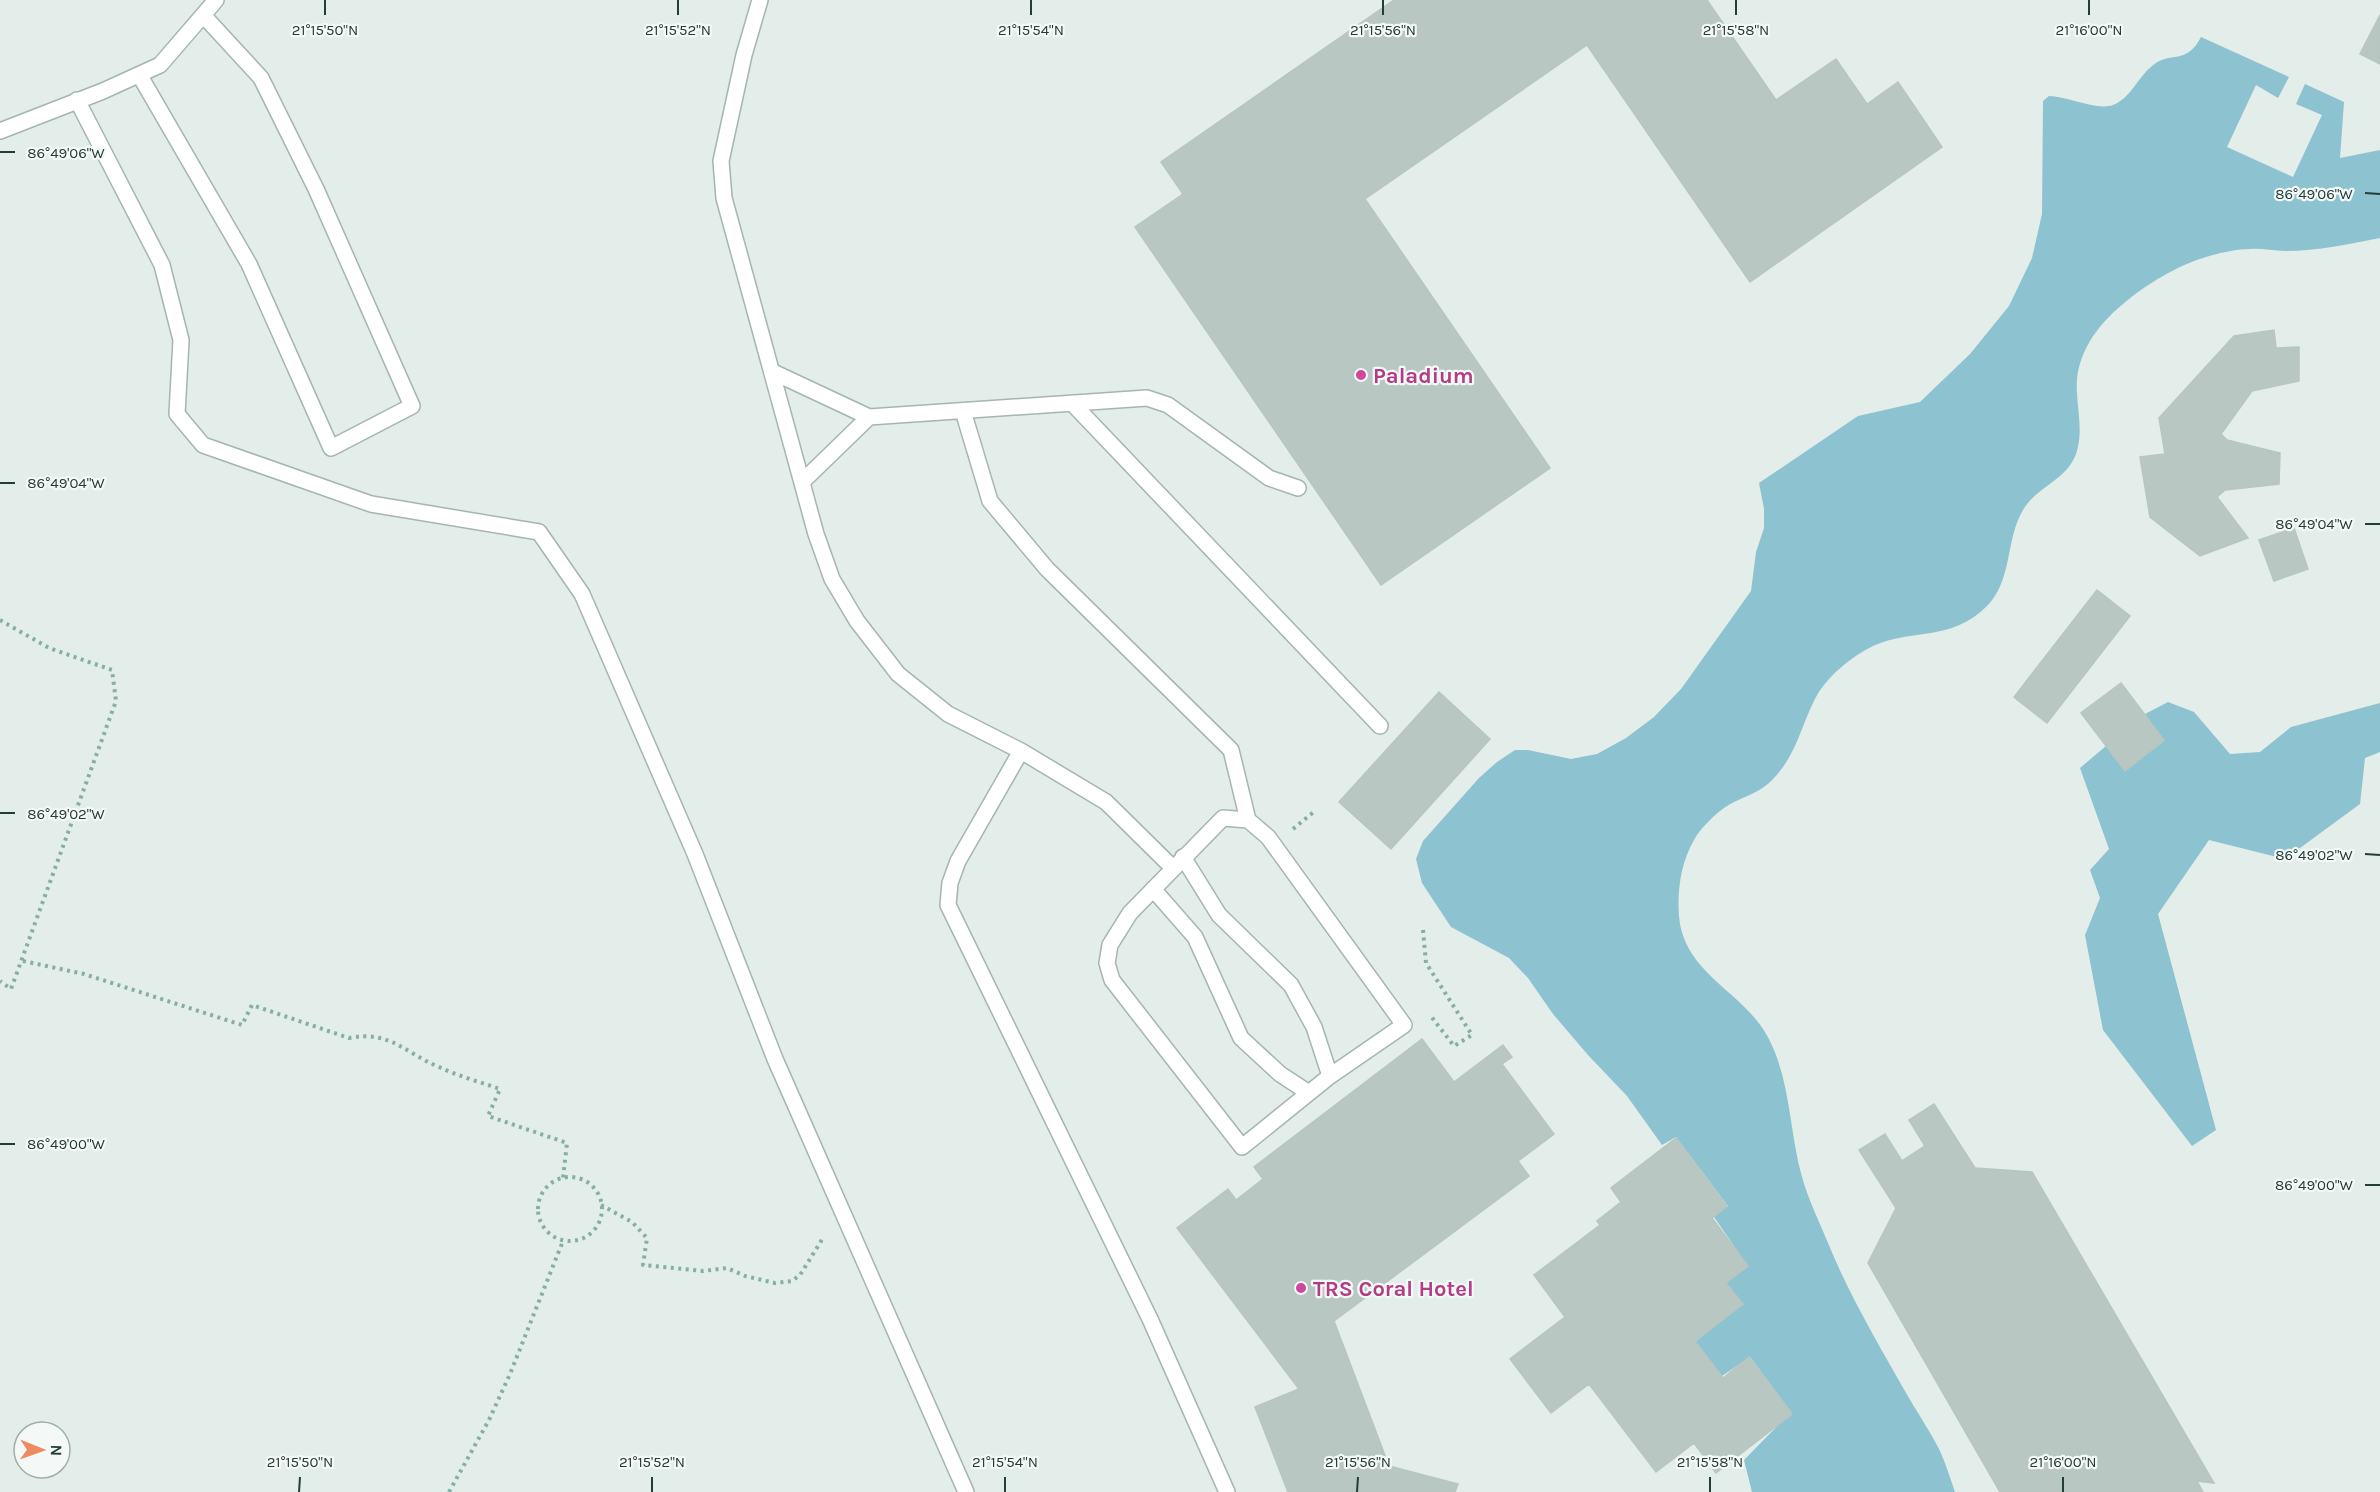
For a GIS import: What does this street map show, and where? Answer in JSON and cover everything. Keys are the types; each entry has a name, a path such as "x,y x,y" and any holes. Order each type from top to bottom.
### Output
{"lane":[{"path":"0,131 140,75 160,64 216,0"},
{"path":"760,0 744,54 721,161 724,198 735,244 831,579 857,621 898,674 948,714 1021,751 1106,802 1178,862 1219,915 1291,985 1314,1027 1330,1076"},
{"path":"140,75 249,264 331,448 412,406 316,189 261,78 203,15"},
{"path":"77,100 162,265 181,340 177,414 204,445 371,504 539,532 582,594 695,854 775,1059 966,1492"},
{"path":"773,372 869,417 1147,398 1168,405 1269,478 1298,488"},
{"path":"1072,403 1380,726"},
{"path":"963,411 990,501 1047,569 1231,750 1248,820"},
{"path":"802,482 869,417"},
{"path":"1021,751 958,861 950,883 948,905 1150,1319 1227,1492"},
{"path":"1223,818 1248,820 1268,837 1404,1025 1330,1076 1242,1147 1112,980 1107,963 1110,945 1130,913 1178,862 1223,818"},
{"path":"1153,889 1195,937 1241,1038 1280,1074 1310,1093"}],"path":[{"path":"0,620 49,648 112,670 117,700 11,989 0,981"},
{"path":"1299,839 1292,829 1316,810"},
{"path":"1423,930 1426,963 1472,1035 1454,1046 1426,1009"},
{"path":"23,961 84,974 242,1025 252,1005 349,1038 365,1035 387,1040 409,1049 437,1067 500,1089 488,1116 567,1143 563,1178"},
{"path":"573,1177 592,1186 598,1194 601,1205 601,1215 592,1233 573,1241 563,1241 553,1237 540,1220 538,1209 545,1189 552,1182 573,1177"},
{"path":"601,1205 632,1222 647,1238 643,1265 703,1271 727,1268 745,1276 775,1283 792,1281 800,1275 831,1224 843,1210"},
{"path":"449,1492 489,1420 510,1374 563,1241"}],"water":[{"path":"2201,37 2289,77 2278,98 2256,85 2227,147 2293,177 2322,115 2296,104 2305,84 2344,102 2340,158 2380,150 2380,238 2309,250 2245,249 2211,256 2184,265 2162,276 2113,313 2089,343 2079,367 2077,393 2080,431 2076,454 2065,471 2036,495 2023,510 2013,534 2005,573 1995,597 1972,618 1959,625 1931,633 1902,637 1873,646 1840,668 1820,691 1791,753 1778,773 1764,787 1729,805 1703,827 1696,836 1686,858 1679,897 1679,916 1683,934 1700,964 1750,1013 1771,1043 1788,1099 1797,1158 1810,1202 1856,1302 1940,1451 1955,1492 1752,1492 1744,1460 1791,1412 1750,1357 1722,1376 1695,1342 1742,1304 1725,1282 1747,1265 1714,1217 1728,1206 1676,1137 1662,1145 1627,1096 1588,1055 1553,1014 1528,978 1509,958 1451,927 1422,883 1416,859 1423,841 1479,778 1515,750 1528,750 1571,759 1597,754 1626,738 1654,717 1681,689 1751,591 1756,552 1764,528 1764,509 1759,483 1858,416 1920,402 1970,354 2009,306 2032,258 2042,214 2043,101 2049,96 2090,105 2113,105 2129,93 2152,66 2159,61 2190,52"},
{"path":"2168,702 2194,712 2230,754 2260,752 2291,727 2380,703 2380,752 2365,758 2360,804 2285,859 2209,840 2158,914 2216,1130 2192,1146 2103,1030 2085,935 2100,898 2090,870 2109,849 2080,768 2106,746 2125,771 2164,741 2145,714"}],"building":[{"name":"Paladium","path":"1394,0 1707,0 1776,100 1836,59 1867,104 1898,82 1942,147 1750,282 1587,45 1365,199 1550,468 1381,585 1135,227 1183,194 1161,162"},
{"path":"2380,15 2380,64 2360,54"},
{"path":"2274,330 2276,348 2299,347 2299,381 2252,391 2221,434 2227,440 2280,453 2279,484 2225,490 2217,497 2248,538 2200,556 2150,517 2140,457 2165,454 2159,418 2234,336"},
{"path":"2294,528 2308,569 2274,581 2259,540"},
{"path":"2097,590 2130,616 2047,723 2014,697"},
{"path":"2121,683 2164,740 2125,771 2081,713"},
{"path":"1439,692 1490,739 1391,849 1339,802"},
{"name":"TRS Coral Hotel","path":"1422,1039 1454,1082 1503,1045 1512,1057 1502,1064 1554,1134 1518,1161 1529,1176 1334,1321 1389,1466 1458,1484 1455,1492 1288,1492 1255,1407 1299,1389 1177,1228 1228,1189 1236,1200 1263,1179 1254,1167"},
{"path":"1934,1104 1975,1168 2032,1172 2214,1483 2197,1481 2203,1492 2000,1492 1868,1263 1896,1208 1859,1150 1885,1134 1902,1161 1925,1146 1909,1120"},
{"path":"1676,1138 1727,1206 1712,1218 1748,1266 1726,1283 1743,1304 1695,1341 1723,1378 1749,1357 1792,1414 1716,1473 1694,1443 1656,1472 1589,1384 1551,1413 1510,1359 1565,1317 1534,1275 1600,1225 1597,1221 1621,1202 1611,1188"}],"place":[{"name":"Paladium","path":"1361,375"},
{"name":"TRS Coral Hotel","path":"1301,1288"}]}
